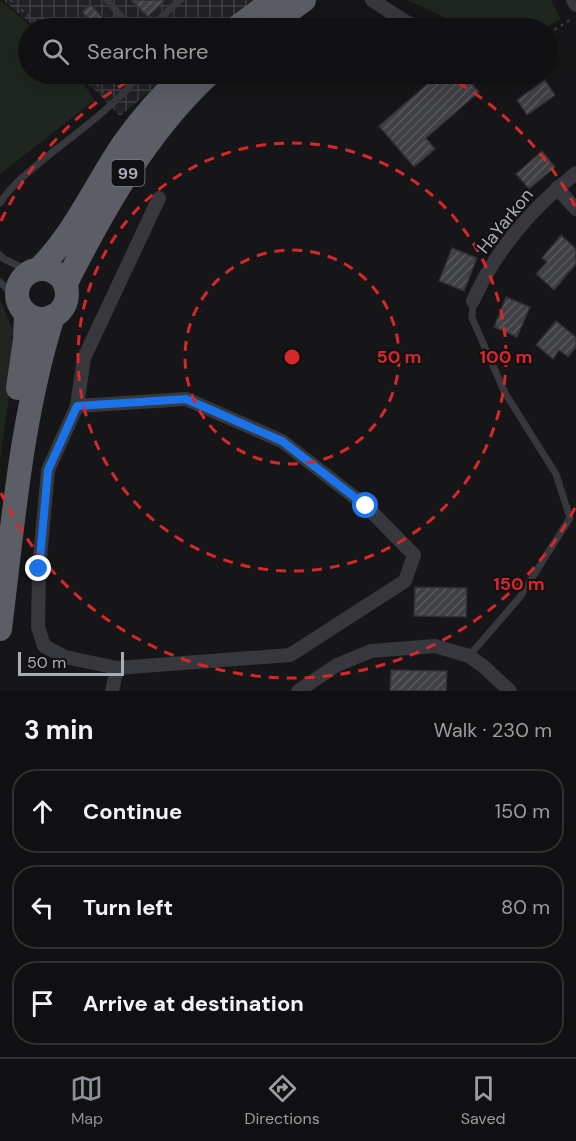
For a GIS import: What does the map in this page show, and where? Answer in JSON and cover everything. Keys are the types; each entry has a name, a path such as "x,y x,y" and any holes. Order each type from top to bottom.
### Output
{"highway":[{"path":"250,18 274,0"},
{"path":"279,18 304,0"},
{"name":"99","path":"0,499 23,361 22,307 19,284 35,271 74,227 124,143 175,84"},
{"name":"99","path":"0,628 22,453 40,360 53,316 59,312 66,299 65,285 94,230 143,147 166,118 198,84"},
{"path":"35,271 55,272 65,285"},
{"path":"22,307 39,319 53,316"}],"street":[{"path":"372,0 400,18"},
{"path":"573,0 576,5"},
{"name":"HaYarkon","path":"473,301 501,249 525,219 576,173"},
{"path":"557,188 576,209"},
{"path":"77,406 186,399 282,441 366,506 414,555 405,580 290,655 117,668 65,657 44,646 38,627 39,569 48,470 77,406 84,358 159,198"},
{"path":"298,691 337,665 371,651 435,646 468,656 483,666 510,691"},
{"path":"112,691 117,668"}],"lane":[{"path":"107,0 122,18"},
{"path":"161,18 180,0"},
{"path":"0,192 20,179 113,102 130,84"},
{"path":"0,203 20,179"},
{"path":"0,255 4,259 35,271"},
{"path":"0,282 22,307"},
{"path":"468,656 520,597 570,518 556,474 506,393 472,318 473,301"}],"path":[{"path":"10,0 31,18"},
{"path":"558,28 576,16"},
{"path":"96,84 113,102"}],"shaded area":[{"path":"0,0 21,18 18,18 18,84 83,84 95,100 0,174"},
{"path":"3,0 259,0 237,18 24,18"},
{"path":"407,0 551,0 561,19 558,21 558,18 446,18"},
{"path":"89,84 159,84 120,116"},
{"path":"0,300 13,330 10,390 0,459"}],"building":[{"path":"131,0 165,0 148,17"},
{"path":"90,4 103,18 87,18 82,12"},
{"path":"427,84 472,84 479,92 426,138 435,149 414,167 379,126"},
{"path":"539,84 548,84 555,95 527,115 517,100"},
{"path":"542,151 555,167 529,189 516,174"},
{"path":"561,235 576,249 576,264 554,290 536,274 547,262 542,258"},
{"path":"452,248 477,258 464,291 439,281"},
{"path":"506,297 530,307 517,337 494,327"},
{"path":"556,321 576,337 576,347 568,357 559,350 553,359 536,345"},
{"path":"415,587 467,588 466,617 414,616"},
{"path":"391,670 447,671 446,691 390,691"}],"route":[{"path":"39,569 48,470 77,406 186,399 282,441 366,506"}]}
